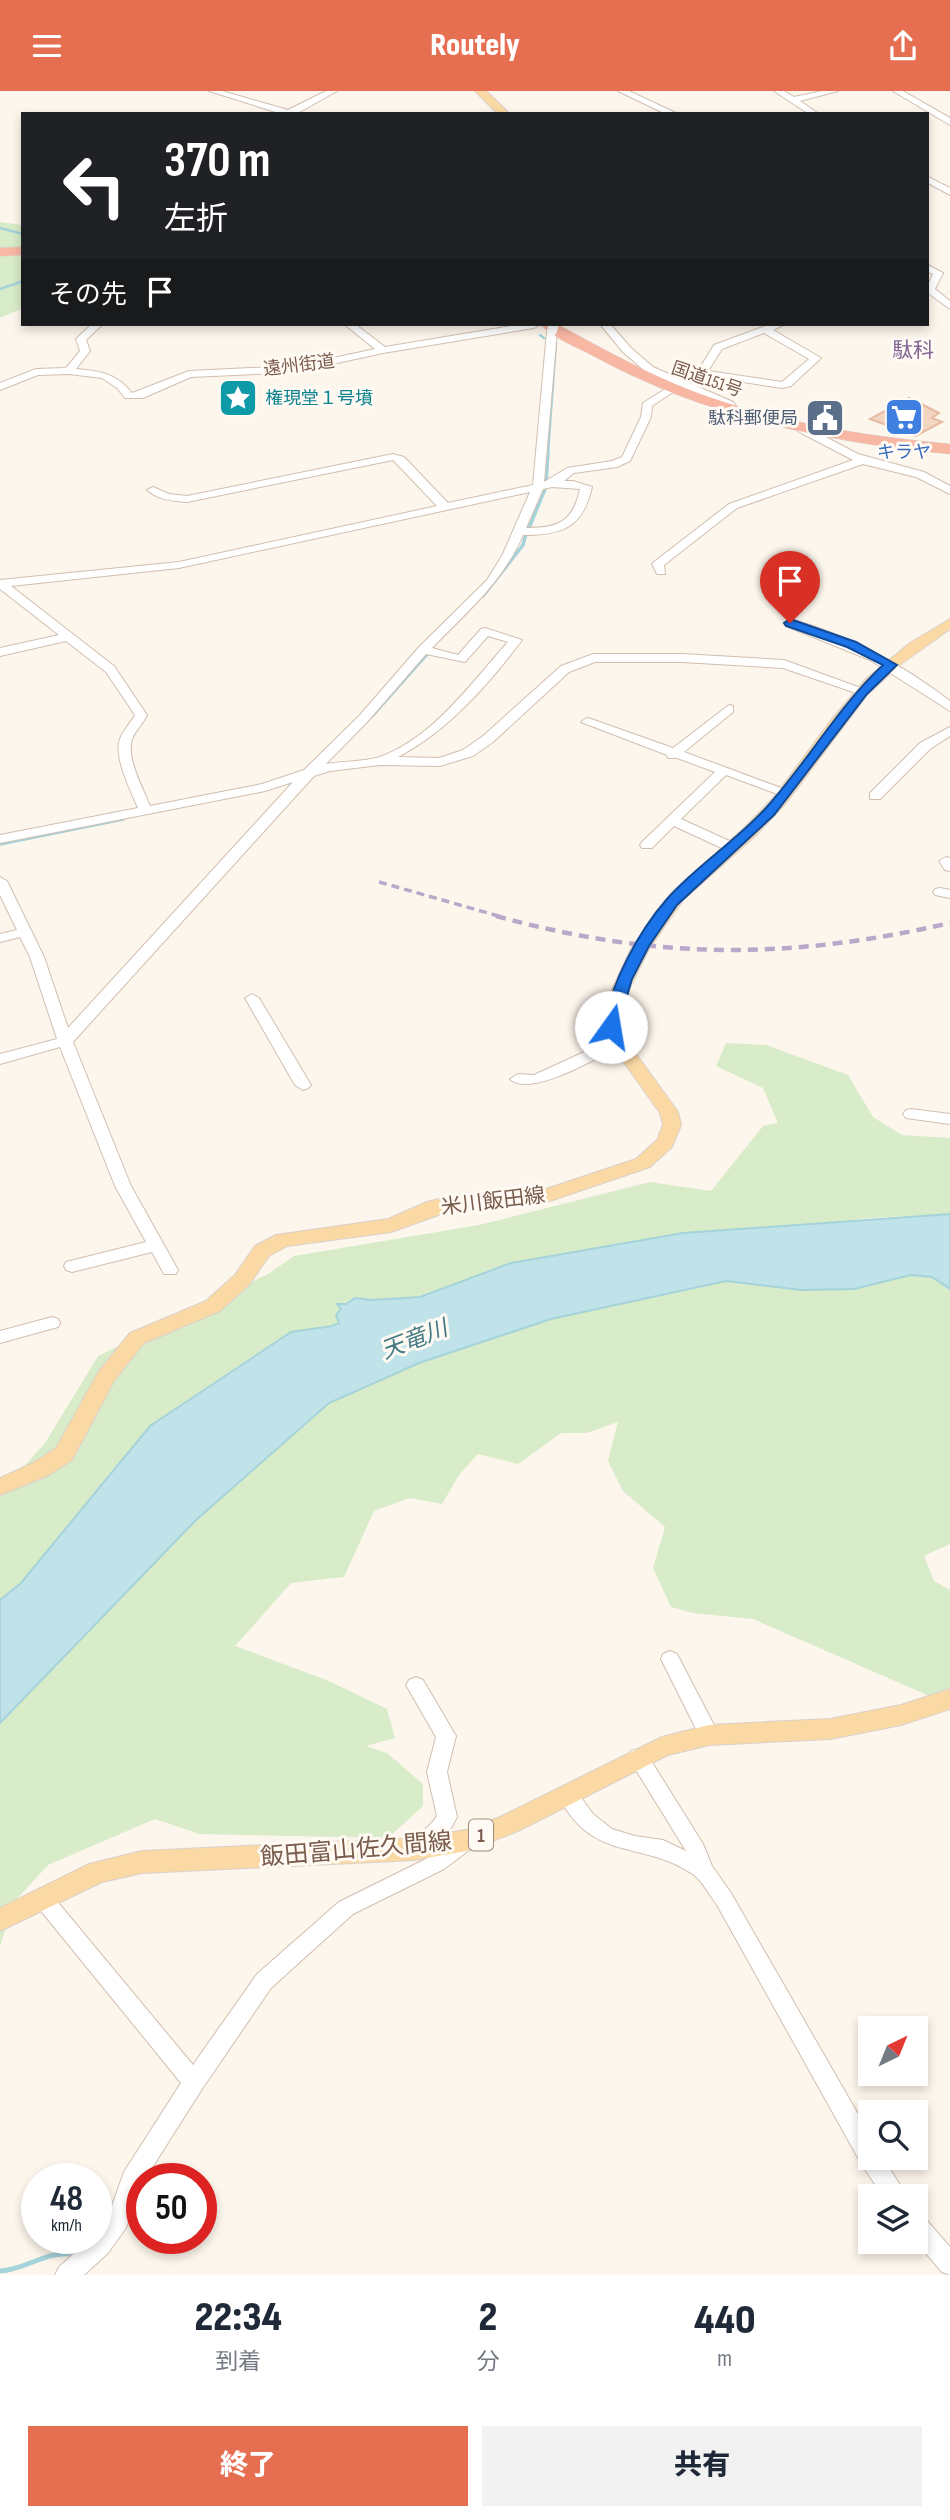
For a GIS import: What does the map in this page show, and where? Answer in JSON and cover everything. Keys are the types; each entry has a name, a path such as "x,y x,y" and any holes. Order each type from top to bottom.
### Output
{"highway":[{"path":"0,252 21,251"},
{"name":"国道151号","path":"551,329 617,362 733,409 799,427 865,439 950,449"}],"main road":[{"path":"480,91 502,112"},
{"name":"米川飯田線","path":"0,1487 41,1469 64,1454 106,1376 136,1338 213,1306 242,1280 262,1251 283,1240 380,1228 434,1207 458,1201 541,1197 643,1163 665,1143 672,1125 669,1112 611,1027 614,1009 625,979 642,946 672,902 761,821 863,691 891,665 950,623"},
{"name":"飯田富山佐久間線","path":"0,1920 98,1872 142,1862 415,1849 467,1840 509,1824 662,1747 709,1735 830,1729 901,1715 950,1699"}],"street":[{"path":"213,91 286,112"},
{"path":"291,112 333,91"},
{"path":"622,91 669,112"},
{"path":"778,91 812,112"},
{"path":"792,100 834,91"},
{"path":"897,91 950,122"},
{"path":"929,181 949,191"},
{"path":"929,196 949,191"},
{"path":"929,268 938,273 929,290"},
{"path":"929,290 950,281"},
{"path":"929,290 950,306"},
{"path":"69,371 85,351 82,339 96,326"},
{"path":"352,326 383,350"},
{"name":"遠州街道","path":"0,387 36,372 69,371 105,375 133,397 189,374 296,369 383,350 521,326"},
{"path":"607,326 642,364 679,388"},
{"path":"552,484 571,470 617,464 626,459 646,417 647,405 702,373 718,347 774,326"},
{"path":"0,1059 65,1041 307,775 364,718 423,650 491,582 519,532 538,487 551,329"},
{"path":"702,373 782,385 787,384 816,358 764,329"},
{"path":"799,427 818,440 863,460 929,478 950,491"},
{"path":"153,490 166,497 187,499 393,457 400,459 445,507"},
{"path":"661,572 659,564 733,506 863,460"},
{"path":"1,584 179,565 552,484 586,487 583,508 566,526 549,531 519,532"},
{"path":"1,584 110,669 141,715 125,740 125,745 131,774 145,810"},
{"path":"790,623 851,645 891,665 920,683 950,707"},
{"path":"380,761 416,743 443,722 516,640 485,632 461,659 423,650"},
{"path":"0,652 68,637"},
{"path":"0,839 265,787 328,767 380,761 440,762 468,753 488,739 565,669 593,659 682,659 784,664 863,691"},
{"path":"673,755 729,709"},
{"path":"587,722 673,755 785,792"},
{"path":"875,796 925,745 950,731"},
{"path":"647,845 722,772"},
{"path":"671,819 731,847"},
{"path":"0,881 37,957 65,1041 122,1185 170,1270"},
{"path":"0,938 24,932"},
{"path":"252,998 303,1084"},
{"path":"518,1079 536,1080 619,1041"},
{"path":"911,1114 950,1119"},
{"path":"72,1266 156,1245"},
{"path":"0,1337 52,1324"},
{"path":"670,1660 709,1735"},
{"path":"415,1849 439,1831 447,1817 437,1772 446,1736 416,1685"},
{"path":"638,1757 696,1850 703,1870 724,1899 858,2136"},
{"path":"568,1795 586,1820 605,1835 635,1845 663,1849 703,1870"},
{"path":"67,2275 100,2245 118,2220 132,2180 194,2082 264,1981 346,1908 437,1863 467,1840"},
{"path":"44,1900 194,2082"},
{"path":"928,2239 950,2264"}],"green space":[{"path":"0,222 21,225 21,309 0,318"},
{"path":"726,1043 766,1045 848,1075 873,1117 902,1135 950,1138 950,1214 869,1218 511,1263 420,1297 358,1300 338,1304 341,1309 339,1323 290,1332 150,1426 21,1583 0,1600 0,1493 45,1443 98,1356 268,1274 294,1256 479,1225 650,1182 711,1191 763,1126 778,1123 763,1088 716,1066"},
{"path":"911,1275 932,1277 950,1289 950,1544 924,1556 934,1581 950,1590 950,1705 753,1619 693,1613 671,1607 653,1568 665,1527 623,1491 608,1461 618,1422 587,1433 561,1433 518,1464 478,1454 459,1475 442,1504 410,1498 374,1511 344,1577 291,1583 235,1646 329,1681 387,1709 395,1738 366,1746 387,1753 423,1784 423,1806 388,1838 199,1834 155,1819 48,1865 15,1901 0,1946 0,1723 196,1520 329,1403 419,1363 551,1319 726,1281 801,1290 854,1289"}],"water":[{"name":"天竜川","path":"950,1214 950,1289 932,1277 911,1275 854,1289 801,1290 726,1281 551,1319 419,1363 329,1403 196,1520 0,1723 0,1600 21,1583 150,1426 291,1332 339,1323 336,1315 341,1309 337,1304 346,1304 355,1298 372,1300 420,1297 511,1263 683,1233"}],"building":[{"name":"キラヤ","path":"909,398 939,413 932,418 942,422 916,436 870,419"}],"waterway":[{"path":"0,228 21,233"},
{"path":"0,289 21,282"},
{"path":"540,335 544,338"},
{"path":"548,453 556,342"},
{"path":"546,484 548,452"},
{"path":"529,528 545,489"},
{"path":"483,596 523,545 526,534"},
{"path":"372,716 427,654"},
{"path":"0,844 123,819"},
{"path":"0,2271 62,2254"}],"railway":[{"path":"379,882 502,917"},
{"path":"496,916 612,941 723,950 834,944 950,923"}],"place":[{"name":"権現堂１号墳","path":"238,398"},
{"name":"キラヤ","path":"904,417"},
{"name":"駄科郵便局","path":"825,418"}],"district":[{"name":"駄科","path":"913,350"}],"route":[{"path":"611,1027 614,1009 625,979 642,946 672,902 686,886 770,812 863,691 891,665 851,645 790,623"}]}
